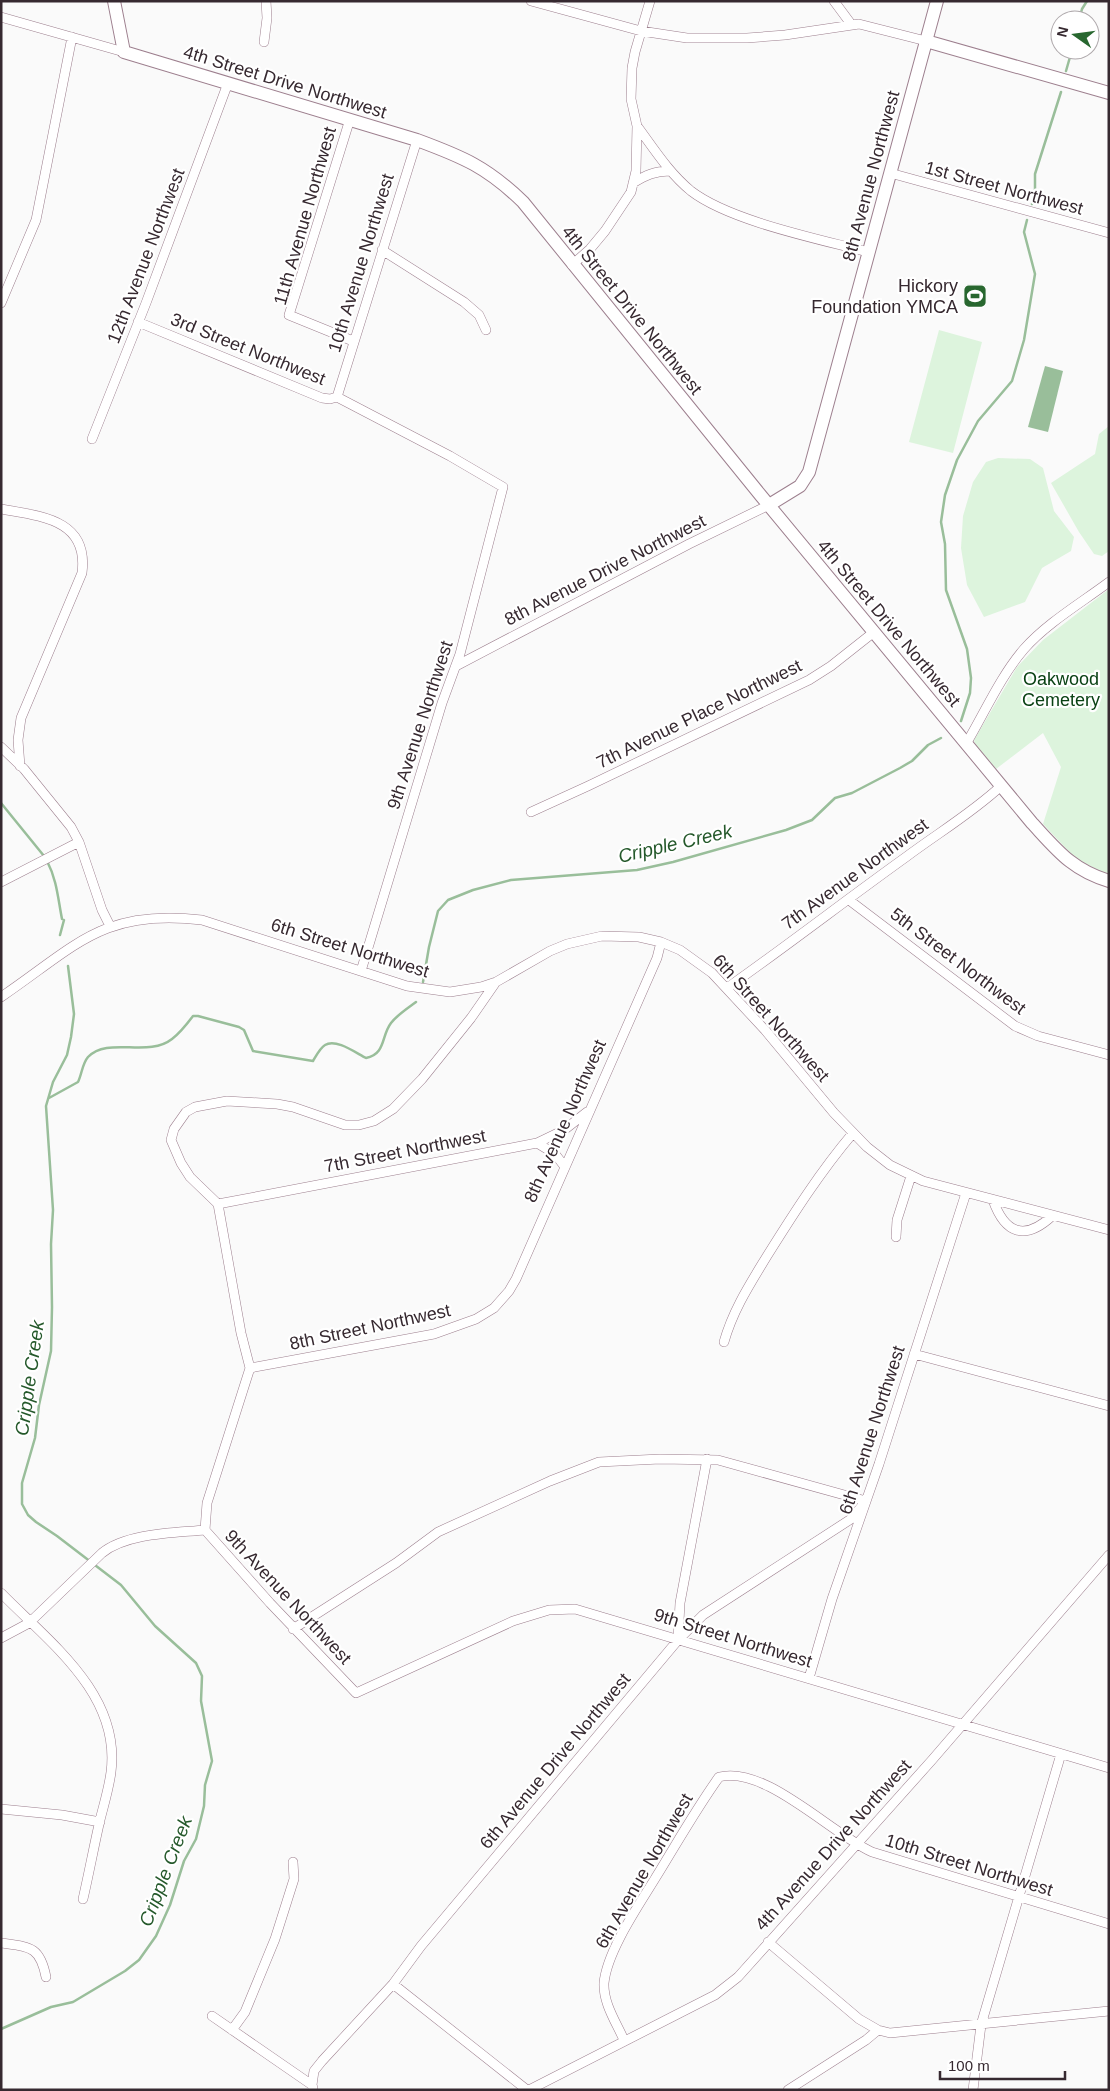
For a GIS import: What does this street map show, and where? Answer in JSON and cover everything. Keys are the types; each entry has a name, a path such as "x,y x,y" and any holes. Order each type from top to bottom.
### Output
{"main road":[{"path":"114,1 124,52"},
{"name":"8th Avenue Northwest","path":"769,505 800,486 808,472 938,1"},
{"path":"926,41 1109,93"},
{"name":"4th Street Drive Northwest","path":"124,52 417,140 457,154 494,176 523,202 572,265 769,505 1001,786 1060,854 1074,866 1095,877 1109,881"}],"street":[{"path":"264,42 267,18 266,1"},
{"path":"530,1 641,31 687,38 747,38 785,35 851,24 868,26 926,41"},
{"path":"572,265 590,249 605,231 631,192 636,171 637,126 631,99 631,85 635,52 650,1"},
{"path":"834,1 851,24"},
{"name":"4th Street Drive Northwest","path":"1,17 124,52"},
{"path":"1,303 36,220 72,37"},
{"name":"12th Avenue Northwest","path":"92,439 228,83"},
{"name":"11th Avenue Northwest","path":"350,119 289,316 354,342"},
{"path":"637,126 670,171 692,191 721,208 768,224 868,252"},
{"name":"10th Avenue Northwest","path":"337,397 417,140"},
{"path":"633,183 647,174 656,171 670,171"},
{"name":"1st Street Northwest","path":"890,173 1109,234"},
{"path":"382,250 464,302 479,314 486,330"},
{"name":"3rd Street Northwest","path":"138,322 322,398 330,399 337,397 450,456 503,487"},
{"name":"9th Avenue Northwest","path":"361,971 442,703 456,666 473,608 503,487"},
{"name":"8th Avenue Drive Northwest","path":"456,666 689,544 769,505"},
{"path":"1,509 47,518 60,523 75,538 82,558 82,573 21,718 18,740 20,766"},
{"path":"966,744 1014,662 1038,635 1109,582"},
{"name":"7th Avenue Place Northwest","path":"531,812 809,680 831,666 874,632"},
{"path":"1,748 20,766 69,824 79,842 102,910 110,926"},
{"name":"7th Avenue Northwest","path":"727,988 968,814 1001,786"},
{"path":"1,882 79,842"},
{"name":"5th Street Northwest","path":"849,900 1015,1026 1038,1036 1109,1055"},
{"name":"6th Street Northwest","path":"1,997 81,940 110,926 129,921 159,918 202,920 407,986 440,991 466,990 496,982 550,951 584,939 621,935 661,942 697,960 727,988 853,1133 878,1157 911,1176 966,1193 1109,1230"},
{"name":"8th Avenue Northwest","path":"494,1308 509,1291 516,1279 656,958 661,942"},
{"path":"250,1368 218,1204 190,1177 177,1155 171,1140 174,1129 186,1112 205,1104 244,1101 293,1107 345,1124 359,1125 384,1116 422,1079 471,1018 496,982"},
{"name":"7th Street Northwest","path":"218,1204 537,1143 570,1126 589,1110"},
{"path":"724,1342 737,1306 796,1209 828,1162 853,1133"},
{"path":"537,1143 555,1154 565,1167"},
{"path":"896,1237 897,1220 911,1176"},
{"name":"6th Avenue Northwest","path":"809,1678 832,1599 866,1501 966,1193"},
{"path":"993,1200 999,1216 1004,1223 1013,1229 1027,1232 1041,1226 1052,1216"},
{"name":"8th Street Northwest","path":"250,1368 434,1334 476,1319 494,1308"},
{"path":"914,1354 1109,1406"},
{"name":"9th Avenue Northwest","path":"250,1368 207,1503 205,1530 294,1629 356,1693"},
{"path":"294,1629 396,1563 438,1532 564,1475 605,1461 707,1459 727,1462 866,1501"},
{"path":"678,1640 680,1603 707,1459"},
{"name":"6th Avenue Drive Northwest","path":"314,2087 314,2071 393,1984 421,1946 678,1640 703,1615 851,1520 866,1501"},
{"path":"1,1638 31,1622 102,1553 114,1544 128,1540 205,1530"},
{"name":"4th Avenue Drive Northwest","path":"528,2090 715,1995 738,1977 963,1724 1109,1555"},
{"path":"1098,1566 1109,1569"},
{"path":"1,1593 80,1674 104,1716 110,1737 112,1760 109,1786 83,1899"},
{"name":"9th Street Northwest","path":"356,1693 512,1621 549,1610 575,1609 1109,1768"},
{"path":"973,2090 981,2025 1061,1754"},
{"name":"10th Street Northwest","path":"719,1777 739,1776 776,1789 855,1844 872,1852 1109,1924"},
{"name":"6th Avenue Northwest","path":"624,2040 605,1997 604,1983 608,1966 630,1920 719,1777"},
{"path":"1,1809 62,1815 100,1822"},
{"path":"232,2030 245,2012 274,1939 294,1879 293,1862"},
{"path":"768,1942 859,2019 878,2030 890,2033 1109,2011"},
{"path":"1,1943 37,1952 44,1962 46,1977"},
{"path":"393,1984 528,2090"},
{"path":"212,2016 314,2087"},
{"path":"788,2090 866,2040 878,2030"}],"green space":[{"path":"939,330 982,342 953,453 909,442"},
{"path":"1109,426 1109,551 1102,556 1094,554 1051,483 1095,454 1099,434"},
{"path":"998,458 1030,459 1043,468 1054,511 1074,537 1071,551 1042,568 1025,602 984,617 967,585 961,548 963,516 973,482 986,462"},
{"name":"Oakwood Cemetery","path":"1109,589 1109,876 1075,858 1043,824 1061,767 1043,733 996,769 975,745 974,740 1017,667 1043,640"}],"shaded area":[{"path":"1045,366 1063,371 1048,432 1028,427"}],"waterway":[{"name":"Cripple Creek","path":"1082,10 1087,1"},
{"name":"Cripple Creek","path":"1066,71 1069,60"},
{"name":"Cripple Creek","path":"1032,204 1035,191 1035,174 1061,92"},
{"name":"Cripple Creek","path":"961,721 970,693 971,678 967,649 946,590 945,544 941,522 945,495 957,460 978,421 1012,381 1024,340 1035,274 1024,232 1027,220"},
{"name":"Cripple Creek","path":"423,982 438,911 448,900 473,890 511,880 637,870 673,862 786,830 812,820 835,798 852,793 912,761 928,745 941,738"},
{"path":"1,803 44,856"},
{"path":"47,861 55,882 62,919 64,920 60,935"},
{"name":"Cripple Creek","path":"1,2029 51,2007 73,2002 125,1971 139,1960 156,1936 170,1905 184,1861 196,1839 204,1806 205,1785 212,1761 201,1701 202,1676 196,1663 155,1626 121,1585 36,1522 28,1515 22,1504 22,1483 35,1438 39,1405 51,1351 51,1244 53,1210 46,1106 53,1082 67,1055 71,1037 74,1014 68,966"},
{"name":"Cripple Creek","path":"49,1098 78,1082 86,1060 96,1051 106,1048 140,1048 162,1044 178,1034 193,1016 239,1027 244,1030 253,1051 313,1061 323,1046 335,1043 366,1058 377,1053 380,1049 393,1020 416,1002"}],"place":[{"name":"Hickory Foundation YMCA","path":"975,296"}]}
